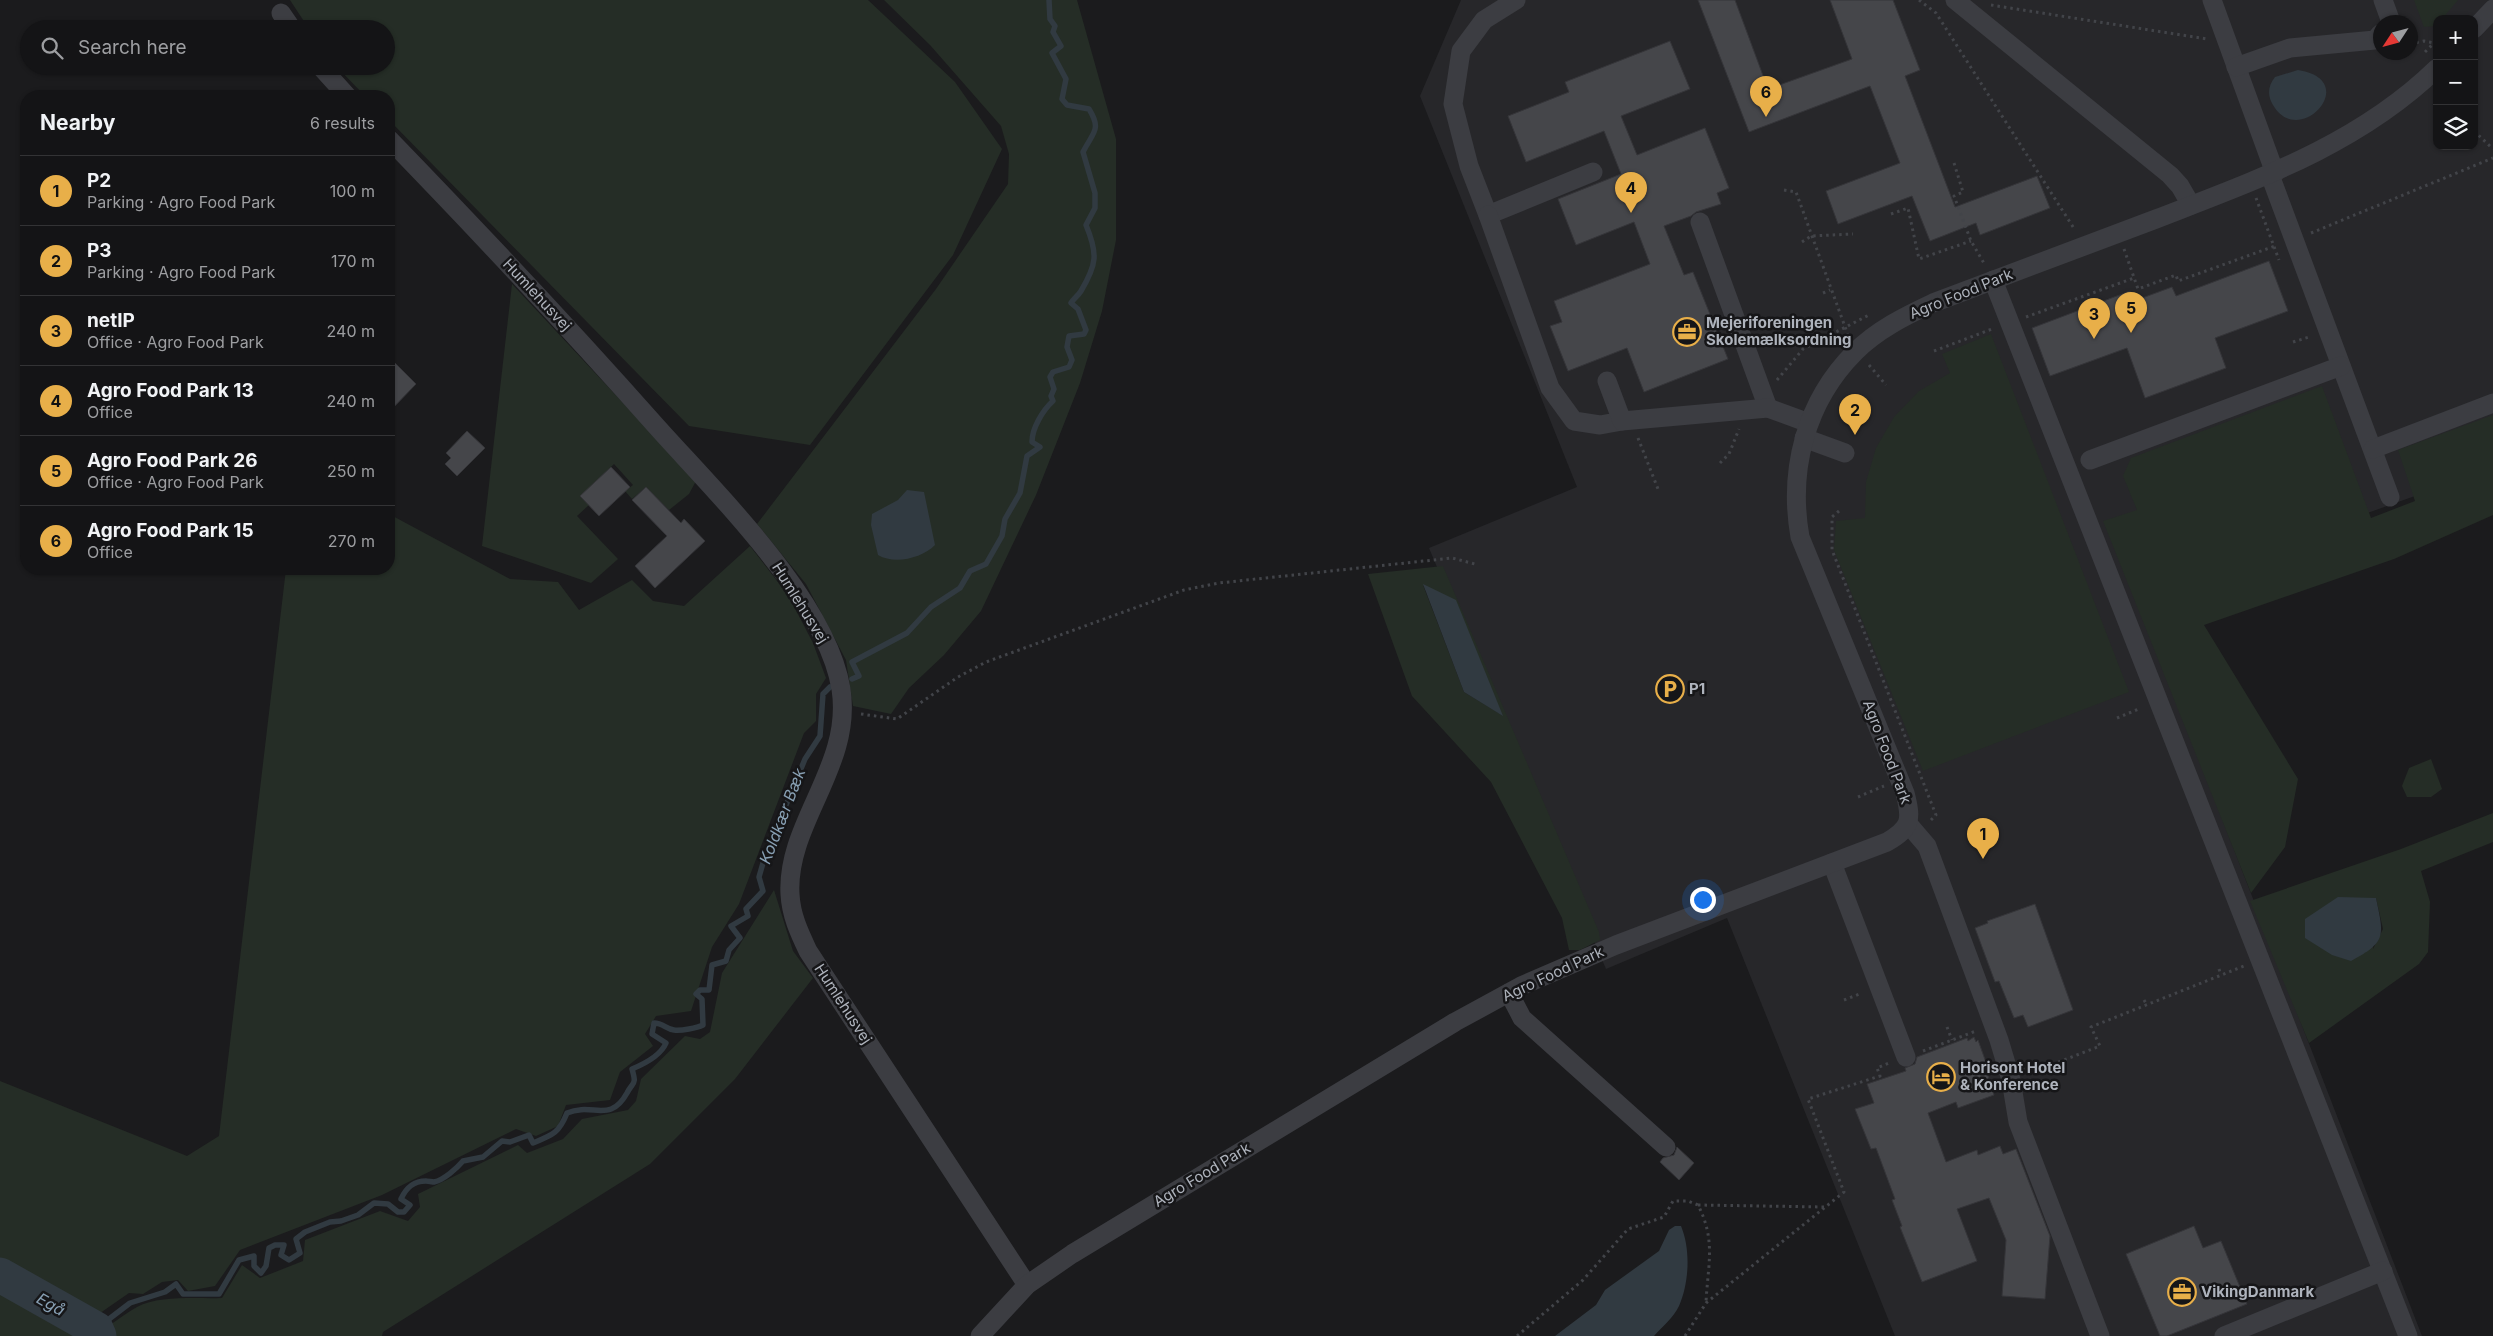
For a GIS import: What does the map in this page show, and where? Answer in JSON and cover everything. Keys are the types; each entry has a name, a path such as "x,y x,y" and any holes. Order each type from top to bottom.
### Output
{"street":[{"path":"1516,0 1484,20 1461,51 1453,104 1469,166 1550,388 1574,421 1600,425 1747,410 1766,401"},
{"path":"1955,0 2170,175 2180,186 2191,205"},
{"path":"2212,0 2272,174 2302,236 2341,366 2390,497"},
{"path":"2383,0 2388,15"},
{"path":"2478,25 2493,9"},
{"path":"281,13 286,20"},
{"path":"2236,66 2290,48 2373,40"},
{"name":"Agro Food Park","path":"980,1336 1027,1285 1072,1254 1455,1022 1509,993 1616,945 1887,842 1913,830 1905,794 1800,537 1795,509 1796,490 1807,431 1824,390 1856,350 1904,317 1933,303 2272,174 2301,161 2368,124 2433,72"},
{"path":"328,75 342,90"},
{"name":"Humlehusvej","path":"395,145 583,344 755,537 785,576 821,632 838,673 843,712 842,730 836,753 798,846 791,871 790,894 796,925 808,951 1027,1285"},
{"path":"1488,214 1593,172"},
{"path":"1700,222 1766,401 1807,431 1845,453"},
{"path":"1993,280 2408,1336"},
{"path":"2090,460 2341,366"},
{"path":"1607,381 1626,421"},
{"path":"2373,450 2493,403"},
{"path":"1913,830 1927,846 1993,1024 2011,1080 2018,1122 2100,1336"},
{"path":"1832,863 1906,1057"},
{"path":"1509,993 1522,1018 1666,1147"},
{"path":"2224,1336 2383,1271"}],"path":[{"path":"1919,0 1936,13 1976,80 2066,216 2082,246"},
{"path":"1984,4 2227,42"},
{"path":"2418,42 2433,43"},
{"path":"2478,135 2493,149"},
{"path":"2126,255 2138,288 2176,275 2178,281 2302,236 2493,158"},
{"path":"1954,163 1963,192 1954,196 1971,241 1993,280"},
{"path":"1784,190 1796,192 1844,328 1856,350 1886,385"},
{"path":"1891,214 1908,208 1919,259 1971,241"},
{"path":"1802,242 1811,236 1853,234"},
{"path":"2088,295 2134,278"},
{"path":"1823,293 1830,290"},
{"path":"1766,401 1804,350 1874,313"},
{"path":"2293,342 2309,336"},
{"path":"1720,463 1728,454 1747,410"},
{"path":"1626,421 1658,489"},
{"path":"1839,512 1832,517 1832,550 1936,815 1913,830"},
{"path":"843,712 897,719 958,677 986,662 1184,590 1219,583 1452,558 1474,564"},
{"path":"2011,1080 2100,1046 2092,1028 2260,959"},
{"path":"2219,969 2221,975"},
{"path":"2144,1000 2147,1005"},
{"path":"1685,1336 1706,1303 1844,1192 1808,1099 1880,1076 1877,1068 1993,1024"},
{"path":"1947,1026 1952,1040"},
{"path":"1517,1336 1583,1280 1628,1229 1664,1217 1674,1201 1688,1200 1698,1205 1825,1207"},
{"path":"1698,1205 1708,1224 1710,1238 1706,1303"}],"shaded area":[{"path":"290,0 868,0 955,82 1002,149 953,255 810,445 689,426 395,126 395,90 359,90 345,75 395,75 395,20 303,20"},
{"path":"884,0 1077,0 1116,139 1116,240 1102,311 1080,383 1036,495 981,611 944,655 909,688 891,714 853,706 846,660 806,584 757,524 936,289 1008,184 1009,154 1001,126 930,45"},
{"path":"1461,0 2493,0 2493,468 2136,596 2422,1336 1895,1336 1727,918 1606,969 1429,548 1577,487 1420,96"},
{"path":"2414,0 2458,0 2445,15 2433,15 2433,26 2424,27"},
{"path":"2298,70 2317,76 2325,86 2326,97 2320,108 2309,116 2297,120 2284,117 2273,105 2269,91 2275,77"},
{"path":"512,284 696,481 689,494 669,510 646,487 632,499 625,491 633,485 614,464 581,496 589,505 577,516 618,559 591,583 482,546"},
{"path":"1991,334 2129,692 1923,771 1834,550 1836,521 1865,518 1866,482 1876,448 1894,417 1919,391 1950,373 1942,354"},
{"path":"2322,386 2371,518 2415,501 2398,450 2493,415 2493,515 2394,559 2204,625 2298,779 2285,847 2251,893 2103,521 2137,510 2123,476 2131,458"},
{"path":"907,490 924,492 935,545 930,550 916,557 900,560 885,558 878,555 871,525 872,514 898,500"},
{"path":"395,517 510,579 558,582 579,610 632,580 653,601 684,606 750,546 788,595 813,643 826,678 816,694 816,721 804,733 739,904 712,947 691,1011 656,1016 645,1034 653,1046 620,1072 610,1100 566,1105 558,1126 536,1136 516,1129 382,1195 240,1250 215,1286 188,1291 178,1280 162,1282 143,1294 129,1293 93,1318 0,1267 0,1081 187,1156 219,1136 285,575 395,575"},
{"path":"1443,566 1599,932 1600,940 1580,950 1569,950 1562,918 1491,782 1412,696 1368,574","holes":["1423,585 1502,715 1464,692"]},
{"path":"1423,584 1456,600 1503,716 1464,692"},
{"path":"2431,759 2442,789 2431,797 2407,797 2402,786 2409,768"},
{"path":"2493,813 2493,842 2421,871 2430,902 2428,952 2419,964 2309,1043 2250,901 2401,849","holes":["2376,898 2383,929 2373,949"]},
{"path":"774,890 793,951 813,978 735,1079 650,1164 383,1332 382,1336 91,1336 146,1303 167,1299 222,1298 242,1265 260,1278 303,1261 305,1240 380,1211 408,1221 420,1207 418,1194 518,1145 527,1153 563,1139 582,1119 628,1110 636,1101 641,1079 685,1036 700,1039 710,1032 722,973"},
{"path":"2338,897 2376,898 2379,911 2381,930 2377,943 2351,961 2332,955 2305,938 2305,919"},
{"path":"1675,1226 1681,1226 1684,1235 1688,1266 1687,1277 1677,1310 1654,1336 1555,1336 1596,1305 1605,1290 1659,1251 1669,1230"},
{"path":"0,1278 91,1336 0,1336"}],"building":[{"path":"1698,0 1735,0 1768,89 1852,59 1830,0 1893,0 1920,70 1905,76 1955,207 2037,176 2050,208 1980,235 1976,223 1930,241 1912,196 1838,224 1826,191 1900,163 1870,86 1749,132"},
{"path":"1670,41 1690,89 1621,116 1637,155 1705,128 1729,188 1717,193 1721,204 1696,212 1691,216 1664,226 1684,275 1693,272 1728,359 1644,392 1627,348 1568,371 1550,326 1562,322 1554,301 1650,264 1634,222 1576,245 1558,199 1621,174 1604,131 1526,162 1508,116 1569,92 1565,82"},
{"path":"2269,261 2288,311 2215,338 2226,368 2145,398 2127,348 2050,376 2032,328 2130,291 2134,301 2172,287 2176,296"},
{"path":"395,363 416,384 395,406"},
{"path":"467,431 485,448 457,476 445,464 451,458 446,453"},
{"path":"611,467 630,487 599,516 580,496"},
{"path":"646,487 681,523 684,519 705,541 655,588 635,566 667,536 632,500"},
{"path":"2035,904 2073,1010 2028,1027 2023,1015 2014,1018 1999,981 1995,982 1975,928 1988,923 1987,921"},
{"path":"1974,1037 1976,1042 1978,1040 1988,1068 1986,1069 1994,1095 1958,1108 1956,1102 1928,1113 1946,1162 1977,1150 1978,1155 2000,1146 2003,1154 2016,1149 2050,1236 2045,1299 2002,1296 2006,1240 1989,1198 1957,1209 1977,1261 1922,1282 1900,1227 1902,1226 1892,1200 1895,1199 1876,1148 1871,1149 1855,1109 1874,1103 1867,1084 1906,1071 1905,1068 1915,1064 1917,1057 1967,1038 1968,1041"},
{"path":"1677,1147 1694,1163 1679,1180 1660,1162 1663,1158 1674,1155"},
{"path":"2194,1226 2203,1248 2221,1241 2247,1304 2167,1336 2160,1336 2126,1254"}],"waterway":[{"name":"Koldkær Bæk","path":"852,679 859,676 852,662 907,633 931,607 960,588 970,571 986,564 1002,536 1005,519 1020,493 1027,456 1040,447 1032,442 1032,437 1039,420 1053,401 1051,396 1054,389 1050,377 1053,372 1069,367 1072,360 1067,347 1069,336 1084,334 1086,330 1078,309 1071,303 1080,293 1086,282 1094,259 1093,244 1086,225 1095,208 1095,193 1083,152 1095,131 1095,122 1089,109 1067,105 1062,99 1066,79 1052,53 1061,46 1053,32 1055,26 1050,19 1049,0"},
{"name":"Koldkær Bæk","path":"96,1329 130,1303 165,1292 176,1284 183,1294 219,1294 239,1260 254,1256 254,1266 261,1273 266,1266 269,1248 275,1245 284,1245 281,1255 289,1260 300,1253 296,1239 305,1232 330,1222 341,1221 358,1215 374,1203 388,1204 398,1212 404,1212 410,1205 401,1199 408,1188 414,1184 421,1181 434,1182 442,1179 463,1161 483,1157 502,1141 510,1142 529,1135 533,1143 546,1138 558,1129 567,1113 576,1110 607,1110 614,1108 621,1102 634,1083 632,1069 647,1062 666,1043 652,1034 654,1023 677,1030 703,1025 702,999 696,994 700,990 709,990 712,965 726,961 729,950 740,938 731,926 748,916 746,909 763,891 759,877 765,856 805,759 820,736 823,694 830,687"},
{"name":"Egå","path":"0,1275 96,1329 99,1336"}],"place":[{"name":"Agro Food Park 15","path":"1766,117"},
{"name":"Agro Food Park 13","path":"1631,213"},
{"name":"Mejeriforeningen Skolemælksordning","path":"1687,332"},
{"name":"Agro Food Park 26","path":"2131,333"},
{"name":"netIP","path":"2094,339"},
{"name":"P3","path":"1855,435"},
{"name":"P1","path":"1670,689"},
{"name":"P2","path":"1983,859"},
{"name":"Horisont Hotel & Konference","path":"1941,1077"},
{"name":"VikingDanmark","path":"2182,1292"}]}
